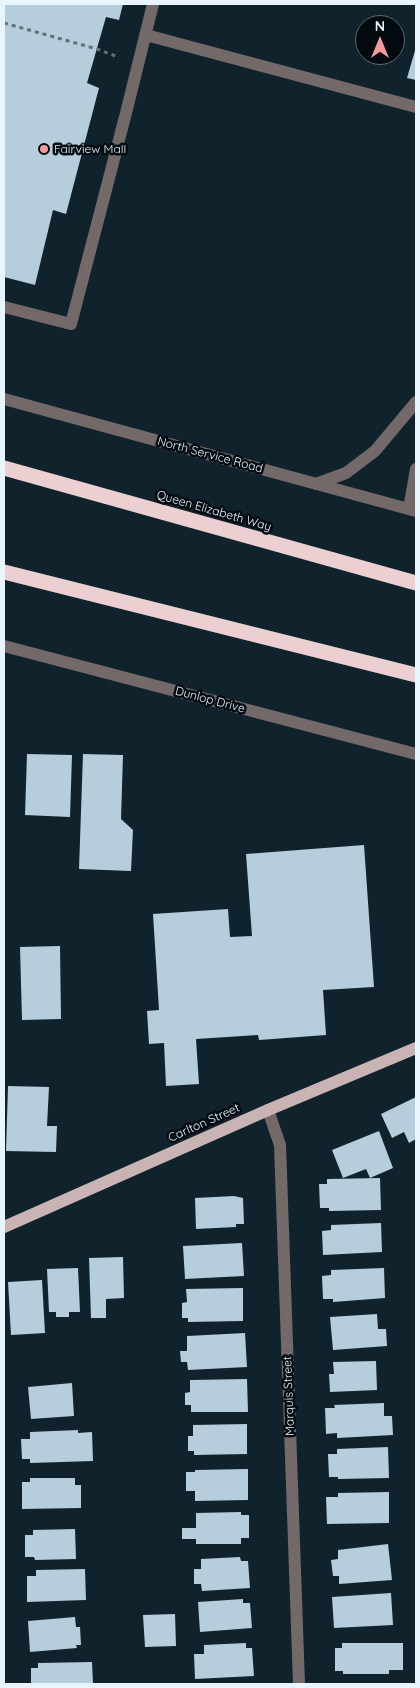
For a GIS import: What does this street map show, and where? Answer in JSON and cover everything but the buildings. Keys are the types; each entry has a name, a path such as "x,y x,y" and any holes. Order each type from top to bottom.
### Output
{"highway":[{"name":"Queen Elizabeth Way","path":"4,468 416,583"},
{"path":"4,572 416,675"}],"main road":[{"name":"Carlton Street","path":"4,1227 268,1110 416,1048"}],"street":[{"path":"4,307 71,324 153,4"},
{"path":"146,35 416,107"},
{"name":"North Service Road","path":"4,399 413,510"},
{"path":"316,484 346,473 376,451 416,402"},
{"path":"413,510 416,469"},
{"name":"Dunlop Drive","path":"4,646 416,754"},
{"name":"Marquis Street","path":"268,1110 280,1145 299,1684"}],"path":[{"path":"4,23 97,49 139,64"}],"place":[{"name":"Fairview Mall","path":"44,149"}]}
